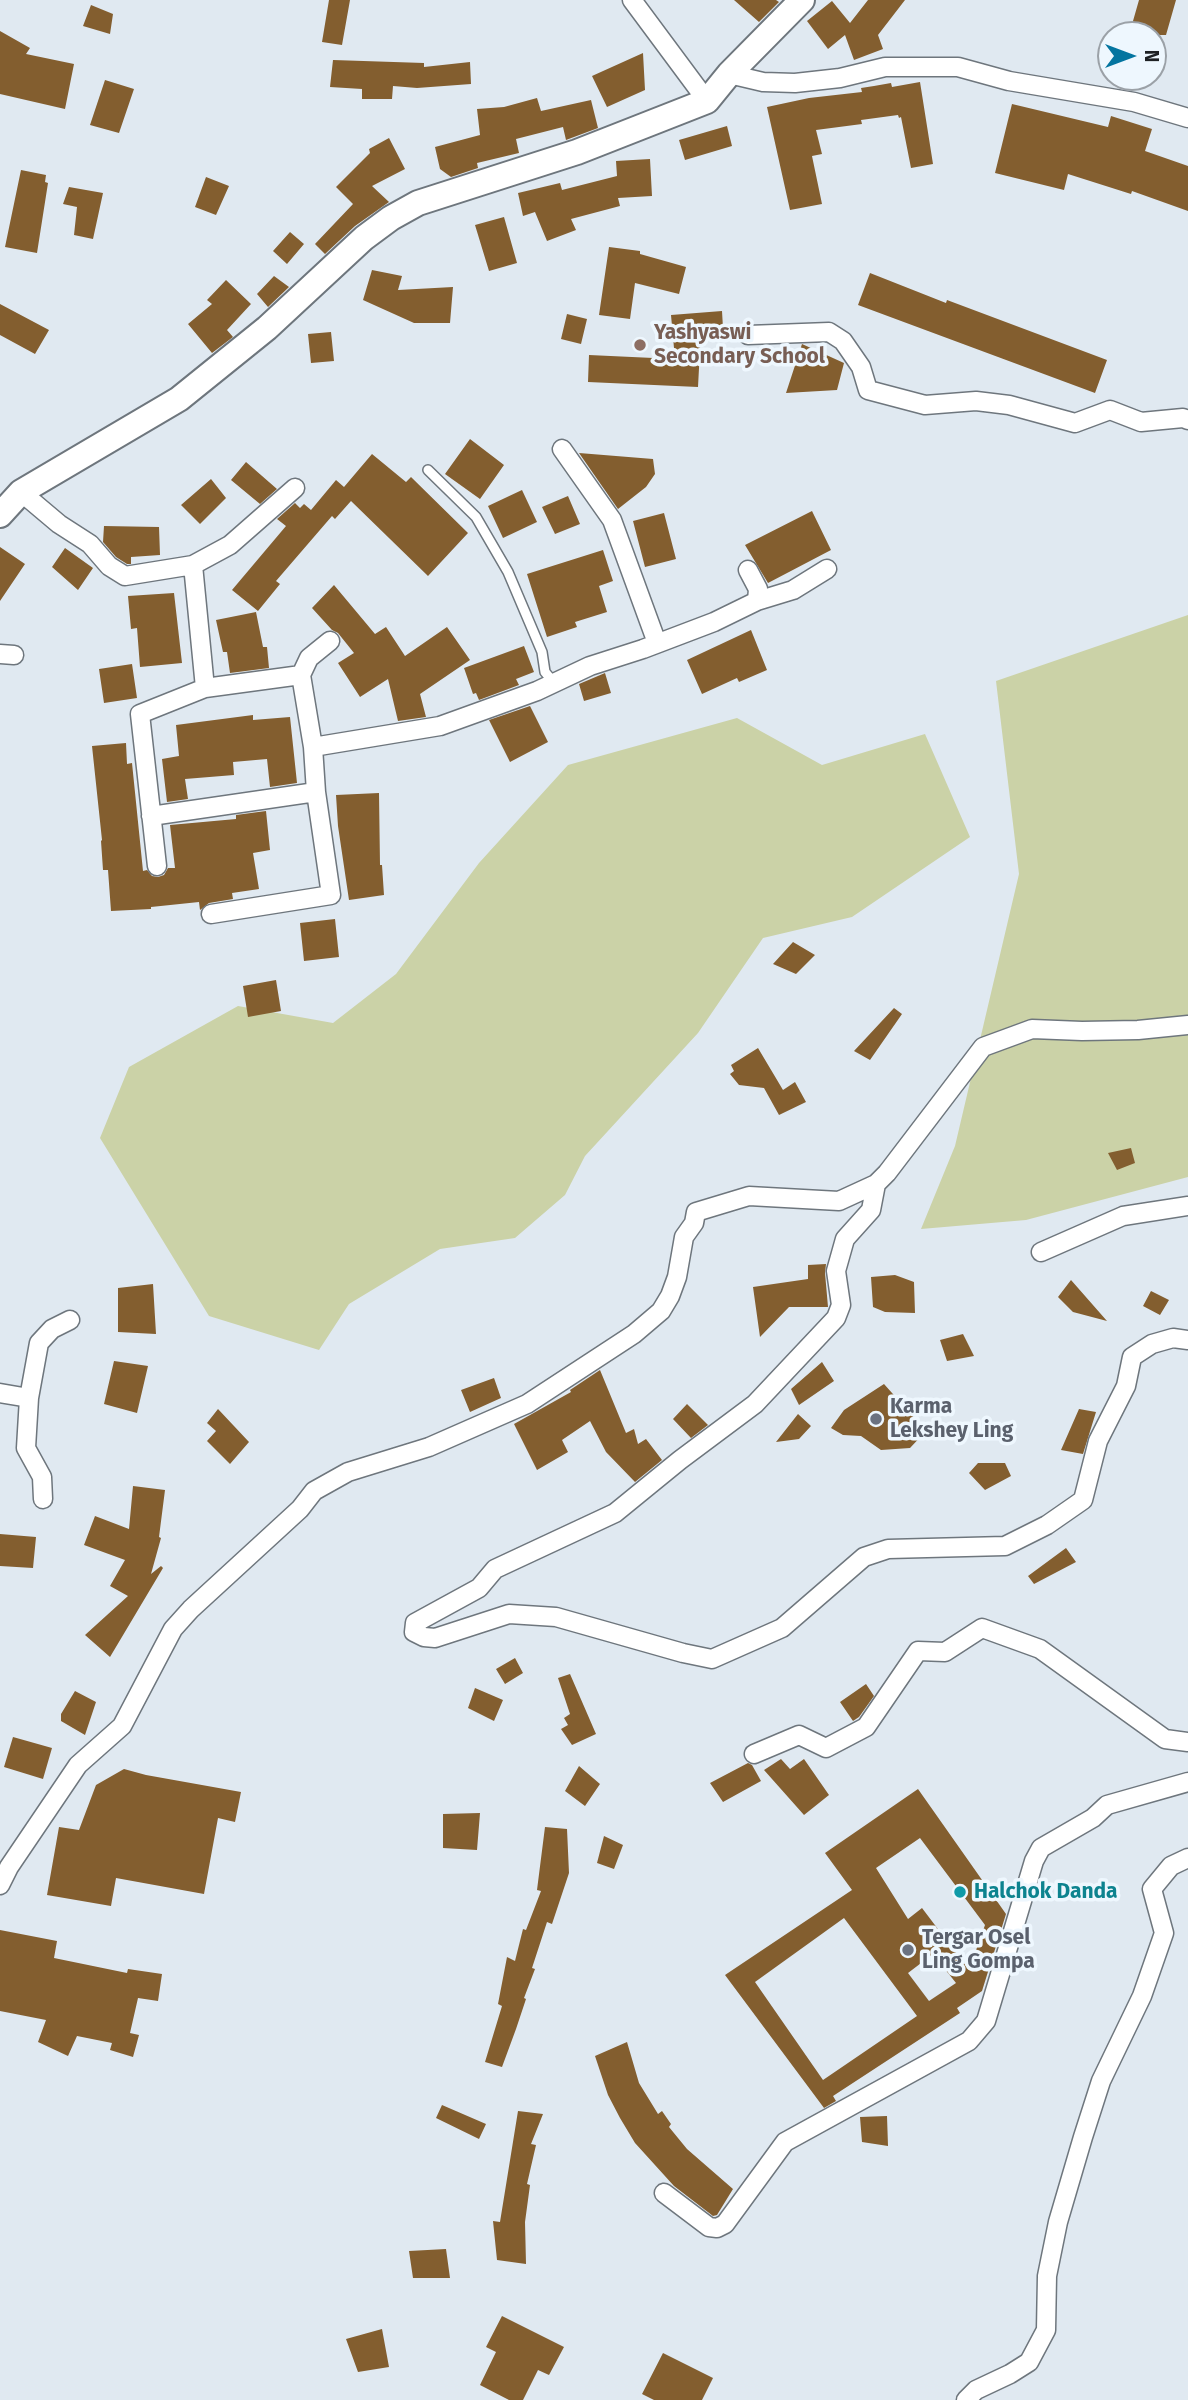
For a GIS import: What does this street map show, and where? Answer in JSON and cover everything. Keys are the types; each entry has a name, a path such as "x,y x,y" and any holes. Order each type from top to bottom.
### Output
{"main road":[{"path":"0,515 21,492 179,399 267,328 364,238 391,218 418,203 577,152 708,101 729,74 802,0"}],"street":[{"path":"632,0 708,101"},
{"path":"729,74 763,82 796,83 840,78 885,67 958,67 1009,81 1134,102 1188,118"},
{"path":"748,335 829,332 843,341 861,367 868,390 925,405 976,401 1009,405 1075,423 1110,410 1141,422 1183,418 1188,420"},
{"path":"562,449 612,520 657,643"},
{"path":"21,492 59,524 89,544 109,566 125,576 193,565 230,545 295,488"},
{"path":"193,565 205,688"},
{"path":"313,747 440,726 537,691 590,666 714,622 757,601 793,590 827,569"},
{"path":"748,570 758,589 757,601"},
{"path":"211,914 331,895 316,792 313,747 301,675 309,658 330,641"},
{"path":"157,866 140,714 205,688 301,675"},
{"path":"151,817 316,792"},
{"path":"0,1885 9,1867 78,1765 122,1727 173,1629 191,1609 300,1508 314,1491 348,1472 429,1447 527,1404 634,1334 662,1311 670,1296 677,1277 684,1237 694,1223 696,1212 749,1196 839,1202 876,1184 982,1047 1032,1029 1093,1031 1188,1025"},
{"path":"876,1184 871,1210 845,1239 836,1271 841,1305 836,1318 755,1404 615,1513 495,1569 479,1588 415,1623 414,1632 435,1638 509,1614 556,1617 712,1659 782,1628 864,1557 888,1549 1005,1546 1047,1525 1083,1500 1098,1441 1126,1385 1132,1357 1152,1344 1173,1338 1188,1340"},
{"path":"1041,1252 1123,1216 1188,1206"},
{"path":"43,1499 42,1477 26,1448 29,1398 39,1343 52,1329 70,1321"},
{"path":"0,1393 29,1398"},
{"path":"754,1754 799,1735 826,1748 866,1727 918,1651 945,1652 982,1628 1040,1649 1166,1739 1188,1742"},
{"path":"664,2193 709,2227 717,2228 726,2224 785,2142 969,2041 986,2021 1034,1861 1041,1848 1093,1818 1107,1805 1188,1782"},
{"path":"966,2400 976,2390 1010,2374 1029,2361 1046,2330 1047,2276 1058,2222 1083,2137 1101,2081 1142,1996 1164,1933 1152,1889 1171,1866 1188,1858"}],"lane":[{"path":"428,470 476,517 508,572 542,652 545,672 550,678 550,681 537,691"}],"green space":[{"path":"1188,615 1188,1177 1026,1220 921,1229 955,1146 1019,874 996,681"},
{"path":"737,718 822,765 925,734 970,837 852,917 763,938 698,1033 585,1156 565,1195 515,1238 440,1249 349,1304 319,1350 209,1316 100,1138 129,1067 238,1006 333,1023 396,974 479,863 568,765"}],"building":[{"path":"329,0 350,0 342,45 322,42"},
{"path":"734,0 776,0 779,2 759,22"},
{"path":"868,0 905,0 878,35 883,49 854,60 845,35 828,49 807,21 832,1 850,23"},
{"path":"1139,0 1176,0 1167,32 1167,21 1133,21"},
{"path":"91,5 113,14 110,34 83,26"},
{"path":"0,31 30,48 26,54 74,64 65,109 0,94"},
{"path":"643,53 645,90 607,107 592,76"},
{"path":"333,60 424,63 424,67 470,62 471,84 417,88 393,86 392,99 362,99 362,89 330,87"},
{"path":"105,80 134,89 119,133 90,125"},
{"path":"920,82 933,164 911,168 901,117 898,115 861,120 862,124 816,130 822,154 812,156 822,204 790,210 767,107 809,98 862,92 861,88 891,83 892,87"},
{"path":"537,98 541,111 591,100 598,128 566,140 563,127 516,139 519,153 477,163 478,168 451,177 440,169 435,147 480,135 477,109 504,107"},
{"path":"1012,104 1108,127 1111,116 1152,129 1145,151 1188,166 1188,211 1132,191 1131,194 1068,174 1064,190 995,173"},
{"path":"727,126 732,146 685,160 679,140"},
{"path":"389,138 405,169 372,186 389,202 355,226 325,254 315,244 353,204 336,187 370,153 369,149"},
{"path":"650,159 652,196 618,198 620,206 571,219 576,230 547,241 535,212 523,216 518,193 560,183 562,190 617,176 616,161"},
{"path":"21,170 46,175 45,182 48,183 37,253 5,247"},
{"path":"206,177 229,186 216,215 195,207"},
{"path":"69,187 103,193 93,239 74,235 77,207 63,204"},
{"path":"504,217 517,263 489,271 475,225"},
{"path":"290,232 304,244 287,264 273,251"},
{"path":"609,247 640,251 640,254 686,267 679,294 635,283 630,319 599,315"},
{"path":"372,270 402,276 398,290 453,287 450,323 414,323 363,300"},
{"path":"870,273 1107,360 1095,393 858,305"},
{"path":"274,276 289,287 268,307 257,294"},
{"path":"226,280 251,304 227,330 233,337 212,353 188,324 212,304 207,300"},
{"path":"0,304 49,330 35,354 0,335"},
{"path":"722,311 723,328 701,330 698,387 588,382 589,355 675,359 671,315"},
{"path":"567,314 587,319 581,344 561,339"},
{"path":"331,332 334,361 311,363 308,334"},
{"path":"802,344 844,363 837,390 786,393"},
{"path":"470,439 504,465 480,499 445,474"},
{"path":"579,453 653,459 655,474 646,487 618,509"},
{"path":"372,454 406,482 411,477 468,533 428,576 351,501 335,519 332,516 276,581 280,584 258,611 232,590 286,526 277,519 295,503 300,508 304,504 311,510 336,480 344,487"},
{"path":"246,462 277,489 260,504 231,480"},
{"path":"211,479 226,498 200,524 181,505"},
{"path":"522,490 537,522 503,538 488,506"},
{"path":"568,496 580,524 555,534 542,507"},
{"path":"812,511 831,550 768,583 745,545"},
{"path":"664,513 676,559 645,567 633,521"},
{"path":"104,526 159,527 160,555 131,557 131,564 127,564 116,557 103,542"},
{"path":"0,547 25,564 0,601"},
{"path":"65,548 93,568 78,590 52,567"},
{"path":"603,550 613,581 599,586 607,612 575,622 577,627 547,637 527,574"},
{"path":"334,585 375,634 386,627 405,656 447,627 470,660 420,694 426,717 398,721 388,679 360,697 338,663 354,653 312,608"},
{"path":"174,593 182,663 140,667 137,628 131,629 128,596"},
{"path":"256,612 263,647 267,647 269,668 230,673 227,652 223,652 216,620"},
{"path":"751,630 767,670 739,682 737,678 702,694 687,660"},
{"path":"524,646 534,672 516,679 519,685 479,700 476,693 473,694 464,668"},
{"path":"132,664 137,698 104,703 99,669"},
{"path":"605,673 611,693 584,701 579,684"},
{"path":"530,706 548,742 510,762 489,720"},
{"path":"253,715 253,720 290,717 297,783 270,787 267,759 233,762 234,775 185,779 188,799 167,802 162,759 179,756 176,725"},
{"path":"126,743 127,764 132,763 143,871 147,870 152,876 158,877 164,875 168,868 175,868 170,825 236,819 236,815 266,811 270,850 253,853 259,889 232,893 233,899 209,903 200,910 199,902 111,911 108,870 103,870 92,746"},
{"path":"379,793 380,865 384,895 349,900 336,795"},
{"path":"335,919 339,957 304,961 300,923"},
{"path":"793,942 815,955 796,974 773,964"},
{"path":"276,980 281,1011 248,1017 243,986"},
{"path":"894,1008 902,1014 870,1060 854,1051"},
{"path":"758,1048 783,1090 795,1082 806,1102 779,1115 764,1088 739,1085 730,1074 734,1071 731,1065"},
{"path":"1131,1148 1135,1163 1117,1170 1108,1153"},
{"path":"826,1264 828,1307 789,1307 760,1337 753,1287 808,1279 808,1265"},
{"path":"895,1275 914,1282 915,1313 885,1312 873,1307 871,1277"},
{"path":"1071,1280 1107,1321 1073,1312 1058,1297"},
{"path":"153,1284 156,1334 118,1332 118,1288"},
{"path":"1151,1291 1169,1300 1160,1315 1143,1306"},
{"path":"963,1334 974,1356 947,1361 940,1340"},
{"path":"114,1361 148,1366 137,1413 104,1404"},
{"path":"822,1362 834,1381 799,1405 791,1389"},
{"path":"600,1370 626,1433 634,1429 638,1444 646,1439 662,1460 635,1482 606,1452 590,1421 562,1440 568,1452 537,1470 514,1424 571,1392 570,1390"},
{"path":"494,1378 501,1398 470,1412 461,1390"},
{"name":"Karma Lekshey Ling","path":"884,1384 926,1431 910,1448 881,1450 861,1436 843,1435 831,1428 844,1410"},
{"path":"687,1404 708,1425 691,1438 673,1419"},
{"path":"218,1409 249,1442 230,1464 207,1441 216,1431 207,1423"},
{"path":"1079,1409 1096,1412 1083,1454 1061,1450"},
{"path":"798,1414 811,1426 799,1439 776,1442"},
{"path":"978,1463 1005,1463 1011,1476 985,1490 969,1473"},
{"path":"133,1486 165,1490 161,1538 151,1574 161,1566 163,1568 110,1657 85,1635 128,1596 110,1586 125,1560 84,1545 95,1516 129,1529"},
{"path":"0,1534 36,1537 33,1568 0,1566"},
{"path":"1066,1548 1076,1562 1034,1584 1028,1576"},
{"path":"515,1658 523,1673 505,1684 496,1669"},
{"path":"570,1674 596,1734 572,1745 561,1729 568,1725 564,1718 570,1714 558,1678"},
{"path":"866,1684 874,1696 853,1721 840,1702"},
{"path":"475,1688 503,1700 494,1721 468,1708"},
{"path":"75,1691 96,1702 85,1735 61,1721 61,1714"},
{"path":"13,1737 52,1748 43,1779 4,1767"},
{"path":"781,1759 790,1769 804,1759 829,1795 804,1815 764,1770"},
{"path":"748,1763 761,1781 723,1802 710,1783"},
{"path":"579,1766 600,1784 585,1806 565,1791"},
{"path":"124,1769 241,1792 235,1822 218,1818 204,1894 116,1878 111,1906 47,1895 59,1827 79,1830 96,1785"},
{"path":"918,1789 1006,1914 982,1991 957,2008 960,2013 833,2096 836,2101 824,2108 725,1975 852,1890 825,1853","holes":["920,1838 985,1925 969,1970 922,1908 908,1919 876,1868","844,1918 917,2016 823,2080 755,1982","933,1954 956,1983 929,2001 908,1973"]},
{"path":"480,1813 477,1850 443,1848 443,1814"},
{"path":"545,1827 567,1829 569,1873 552,1924 547,1922 532,1968 535,1969 524,1998 526,1999 502,2067 485,2062 502,2006 498,2004 507,1957 515,1961 523,1929 526,1930 541,1891 537,1890"},
{"path":"604,1836 623,1845 614,1869 597,1863"},
{"path":"0,1930 57,1941 54,1958 127,1973 128,1969 162,1974 158,2001 138,1998 130,2033 139,2035 133,2057 110,2050 112,2043 77,2036 68,2056 38,2042 46,2020 0,2011"},
{"path":"627,2042 639,2083 658,2114 662,2111 671,2124 669,2127 687,2149 733,2189 717,2215 713,2216 674,2186 635,2143 608,2095 595,2056"},
{"path":"442,2105 486,2124 479,2139 436,2118"},
{"path":"518,2111 543,2114 531,2144 536,2145 527,2184 530,2185 525,2222 526,2264 497,2260 493,2221 500,2222"},
{"path":"887,2116 888,2146 862,2142 860,2117"},
{"path":"446,2249 450,2278 413,2278 409,2251"},
{"path":"502,2316 564,2347 549,2375 538,2370 523,2400 509,2400 480,2385 496,2352 486,2347"},
{"path":"382,2329 389,2367 358,2372 346,2339"},
{"path":"663,2353 713,2378 702,2400 654,2400 642,2394"}],"place":[{"name":"Yashyaswi Secondary School","path":"640,345"},
{"name":"Karma Lekshey Ling","path":"876,1419"},
{"name":"Halchok Danda","path":"960,1892"},
{"name":"Tergar Osel Ling Gompa","path":"908,1950"}]}
